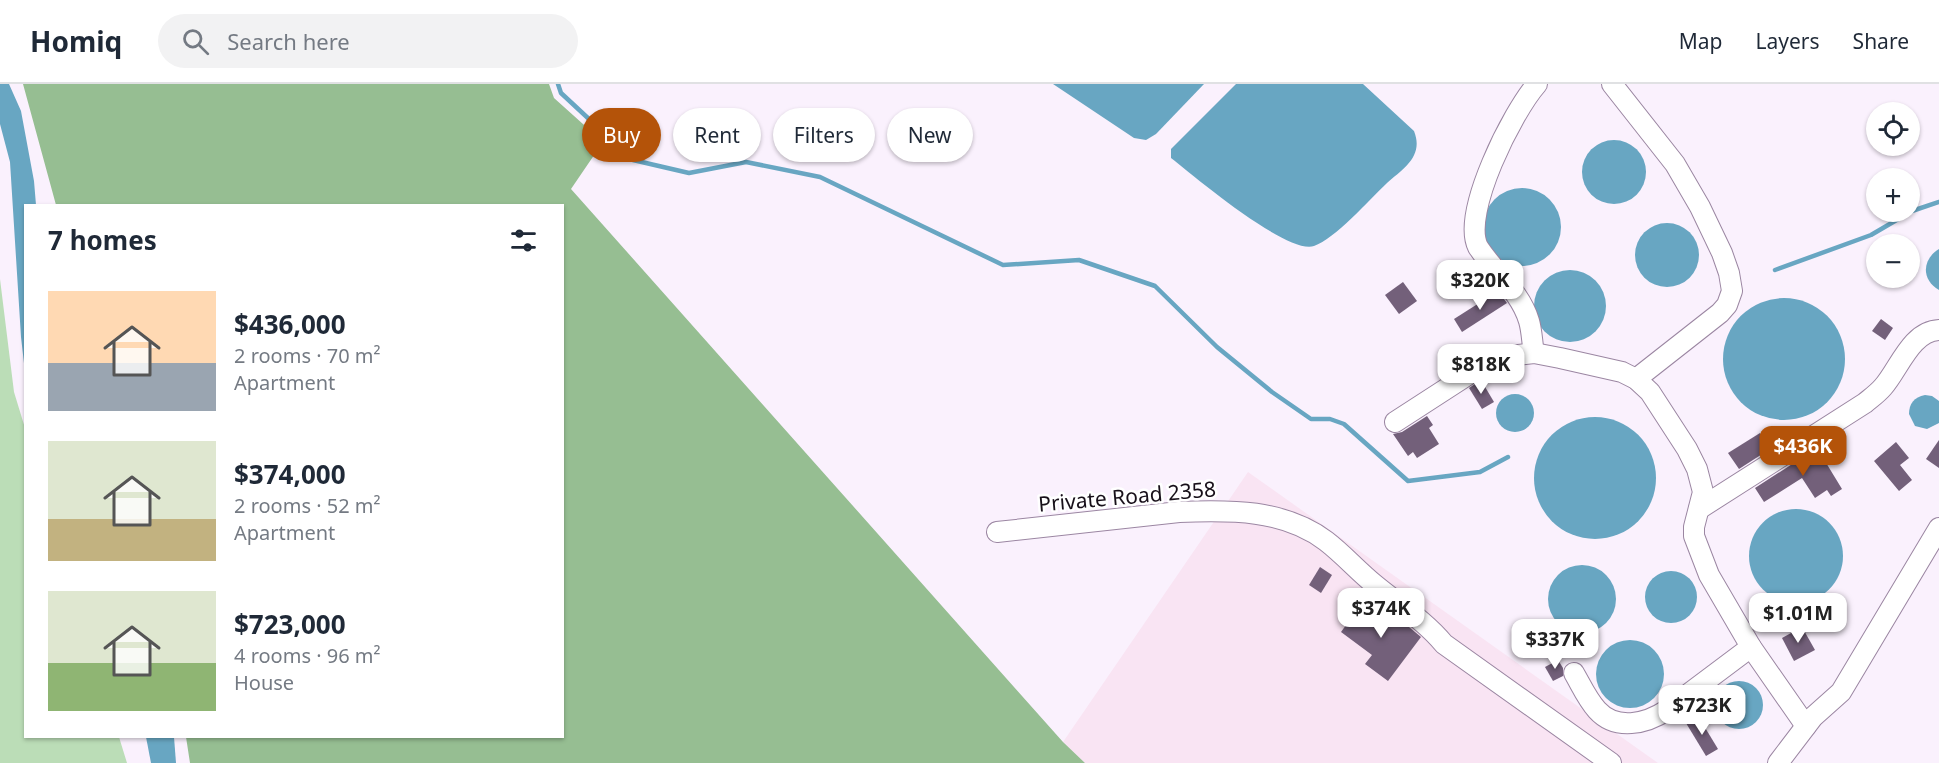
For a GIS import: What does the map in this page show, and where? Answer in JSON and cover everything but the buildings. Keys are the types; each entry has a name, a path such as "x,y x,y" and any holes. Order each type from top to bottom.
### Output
{"lane":[{"path":"1534,353 1529,321 1522,305 1513,290 1480,251 1474,239 1473,227 1487,174 1525,101 1537,84"},
{"path":"1612,84 1669,154 1683,176 1722,253 1732,291 1727,305 1720,313 1636,378"},
{"path":"1699,509 1865,403 1884,386 1918,339 1929,331 1939,330"},
{"path":"1395,422 1483,365 1510,356 1534,353 1617,370 1636,378 1650,392 1692,459 1702,487 1702,498 1694,526 1696,543 1716,589 1751,647 1806,726"},
{"name":"Private Road 2358","path":"996,532 1179,512 1250,513 1289,521 1325,540 1352,566 1430,627 1444,644 1611,763"},
{"path":"1778,763 1806,726 1841,692 1939,528"},
{"path":"1574,673 1600,713 1621,723 1641,723 1667,710 1751,647"}],"shaded area":[{"path":"1248,472 1658,763 1085,763 1063,742"}],"green space":[{"path":"23,84 549,84 554,98 582,123 582,162 589,162 571,189 1063,742 1085,763 190,763 186,738 564,738 564,204 56,204"},
{"path":"0,279 14,392 24,425 24,738 119,738 127,763 0,763"}],"water":[{"path":"0,84 9,84 21,111 36,204 24,204 24,363 10,162 0,124"},
{"path":"1053,84 1204,84 1156,134 1146,140 1134,138"},
{"path":"1236,84 1363,84 1414,131 1416,148 1414,154 1406,167 1332,236 1314,246 1301,246 1263,227 1171,158 1171,149"},
{"path":"1608,140 1620,140 1637,149 1644,160 1646,172 1644,184 1637,195 1620,204 1608,204 1596,199 1587,190 1582,178 1582,166 1587,154 1596,145"},
{"path":"1522,188 1537,191 1549,200 1558,212 1561,227 1558,242 1549,254 1537,263 1522,266 1507,263 1495,254 1486,242 1483,227 1486,212 1495,200 1507,191"},
{"path":"1661,223 1673,223 1690,232 1697,243 1699,255 1697,267 1690,278 1673,287 1661,287 1649,282 1640,273 1635,261 1635,249 1640,237 1649,228"},
{"path":"1939,249 1939,290 1929,281 1926,270 1929,258"},
{"path":"1570,270 1590,276 1600,286 1606,306 1600,326 1590,336 1570,342 1550,336 1540,326 1534,306 1540,286 1550,276"},
{"path":"1784,298 1807,303 1827,316 1840,336 1845,359 1840,382 1827,402 1807,415 1784,420 1761,415 1741,402 1728,382 1723,359 1728,336 1741,316 1761,303"},
{"path":"1515,394 1529,399 1534,413 1529,427 1515,432 1501,427 1496,413 1501,399"},
{"path":"1925,395 1932,396 1939,401 1939,423 1927,429 1915,426 1909,414 1913,402"},
{"path":"1595,417 1618,422 1638,435 1651,455 1656,478 1651,501 1638,521 1618,534 1595,539 1572,534 1552,521 1539,501 1534,478 1539,455 1552,435 1572,422"},
{"path":"1796,509 1814,513 1829,523 1839,538 1843,556 1839,574 1829,589 1814,599 1796,603 1778,599 1763,589 1753,574 1749,556 1753,538 1763,523 1778,513"},
{"path":"1575,565 1589,565 1601,570 1611,580 1616,599 1611,618 1601,628 1589,633 1575,633 1563,628 1553,618 1548,606 1548,592 1553,580 1563,570"},
{"path":"1671,571 1681,573 1689,579 1695,587 1697,597 1695,607 1689,615 1681,621 1671,623 1661,621 1653,615 1647,607 1645,597 1647,587 1653,579 1661,573"},
{"path":"1623,640 1637,640 1649,645 1659,655 1664,674 1659,693 1649,703 1637,708 1623,708 1611,703 1601,693 1596,681 1596,667 1601,655 1611,645"},
{"path":"1734,681 1744,681 1756,688 1763,700 1763,710 1756,722 1744,729 1734,729 1719,718 1715,710 1715,700 1726,685"},
{"path":"146,738 174,738 176,763 151,763"}],"waterway":[{"path":"558,84 561,93 633,160 689,173 746,162 820,177 1003,265 1079,260 1155,286 1217,347 1272,392 1311,419 1330,419 1344,424 1408,481 1480,472 1508,457"},
{"path":"1775,270 1871,235 1912,211 1939,202"}]}
